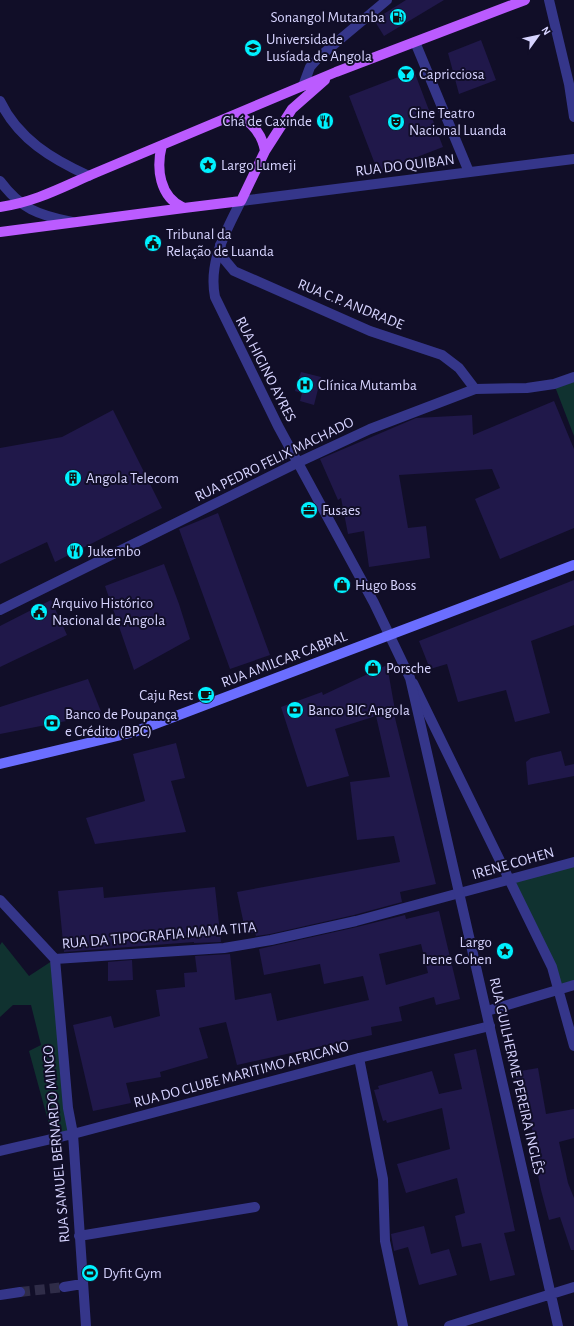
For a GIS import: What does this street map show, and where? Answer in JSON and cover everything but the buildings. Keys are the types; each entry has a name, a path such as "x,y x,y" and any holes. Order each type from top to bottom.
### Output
{"main road":[{"path":"0,207 21,204 336,72 525,0"},
{"path":"0,232 241,201 265,151 292,109 336,72"},
{"path":"236,114 245,119 257,130 265,151"},
{"path":"162,145 158,163 159,175 163,187 170,197 184,208"},
{"name":"RUA AMILCAR CABRAL","path":"0,764 134,732 574,565"}],"street":[{"path":"303,86 310,67 319,57 387,0"},
{"path":"549,0 569,84 574,117"},
{"path":"415,42 469,172"},
{"path":"0,101 8,116 18,129 39,149 54,159 89,176"},
{"name":"RUA DO QUIBAN","path":"241,201 574,159"},
{"path":"0,181 21,204 41,215 73,222"},
{"name":"RUA HIGINO AYRES","path":"241,201 220,246 214,265 212,285 215,297 297,463 391,635 410,678"},
{"name":"RUA C.P. ANDRADE","path":"220,246 224,259 234,271 370,331 442,355 459,368 475,389"},
{"name":"RUA PEDRO FELIX MACHADO","path":"0,610 297,463 370,429 475,389 527,388 554,384 574,377"},
{"path":"410,678 552,967 574,1046"},
{"name":"RUA GUILHERME PEREIRA INGLÊS","path":"410,678 552,1294 558,1326"},
{"name":"IRENE COHEN","path":"460,894 574,862"},
{"name":"RUA DA TIPOGRAFIA MAMA TITA","path":"0,900 55,959 224,948 271,940 356,921 460,894"},
{"name":"RUA SAMUEL BERNARDO MINGO","path":"55,959 68,1108 73,1134 86,1326"},
{"path":"487,1011 574,986"},
{"name":"RUA DO CLUBE MARITIMO AFRICANO","path":"0,1151 73,1134 359,1058 490,1026"},
{"path":"359,1058 383,1179 385,1241 403,1326"},
{"path":"79,1236 255,1207"},
{"path":"64,1287 82,1284"},
{"path":"449,1326 574,1286"},
{"path":"0,1295 20,1292"}],"green space":[{"path":"574,377 574,436 554,384"},
{"path":"574,862 574,985 558,990 510,880"},
{"path":"2,942 29,976 55,959 73,1134 53,1139 29,1051 41,1045 31,1005 13,1005 0,1017 0,945"}],"tunnel":[{"path":"20,1292 64,1287"}],"place":[{"name":"Sonangol Mutamba","path":"398,17"},
{"name":"Universidade Lusíada de Angola","path":"253,48"},
{"name":"Capricciosa","path":"406,74"},
{"name":"Chá de Caxinde","path":"325,121"},
{"name":"Cine Teatro Nacional Luanda","path":"396,122"},
{"name":"Largo Lumeji","path":"208,165"},
{"name":"Tribunal da Relação de Luanda","path":"153,243"},
{"name":"Clínica Mutamba","path":"305,385"},
{"name":"Angola Telecom","path":"73,478"},
{"name":"Fusaes","path":"309,510"},
{"name":"Jukembo","path":"75,551"},
{"name":"Hugo Boss","path":"342,585"},
{"name":"Arquivo Histórico Nacional de Angola","path":"39,612"},
{"name":"Porsche","path":"373,668"},
{"name":"Caju Rest","path":"206,695"},
{"name":"Banco BIC Angola","path":"295,710"},
{"name":"Banco de Poupança e Crédito (BPC)","path":"52,723"},
{"name":"Largo Irene Cohen","path":"505,951"},
{"name":"Dyfit Gym","path":"90,1273"}]}
